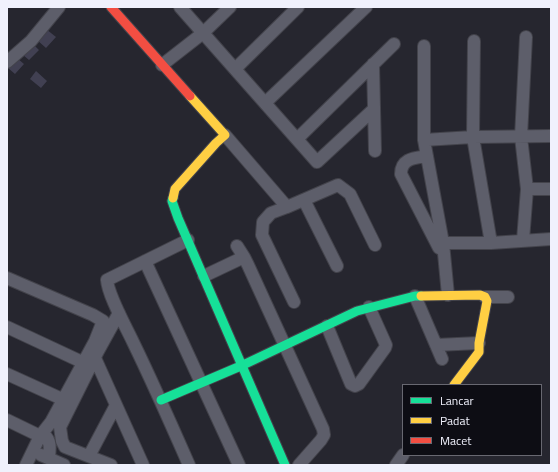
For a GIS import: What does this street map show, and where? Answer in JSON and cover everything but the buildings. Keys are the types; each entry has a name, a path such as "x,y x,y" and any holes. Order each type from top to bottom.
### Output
{"street":[{"path":"7,62 31,41 59,7"},
{"path":"111,7 287,207"},
{"path":"180,7 317,162 373,110"},
{"path":"162,65 202,33 230,7"},
{"path":"234,69 298,7"},
{"path":"265,103 366,7"},
{"path":"523,240 527,189 521,136 526,37"},
{"path":"474,41 473,137 491,244"},
{"path":"296,139 394,44"},
{"path":"424,46 424,140 442,243 448,295"},
{"path":"373,64 375,151"},
{"path":"225,135 175,189 172,201 244,366 285,465"},
{"path":"424,140 473,137 551,136"},
{"path":"427,156 411,159 404,163 401,168 401,174 444,256"},
{"path":"294,302 262,235 263,222 271,213 338,185 350,194 375,245"},
{"path":"527,189 551,189"},
{"path":"304,200 337,266"},
{"path":"442,243 491,244 523,240 551,239"},
{"path":"188,240 107,280 120,313 161,400 189,465"},
{"path":"237,246 244,257 286,346 323,429 324,435 299,465"},
{"path":"204,276 244,257"},
{"path":"145,261 239,465"},
{"path":"7,278 93,315 103,321 95,341 82,362 51,422 40,436 29,460"},
{"path":"161,400 244,366 357,311 369,307 415,296 480,295 485,297 508,297"},
{"path":"415,296 442,359"},
{"path":"455,384 479,352 479,343 487,301 485,297"},
{"path":"328,326 351,384 355,386 359,384 386,345 369,307"},
{"path":"112,465 65,447 62,441 60,427 94,358 120,313"},
{"path":"7,327 82,362"},
{"path":"436,345 479,343"},
{"path":"94,358 143,465"},
{"path":"7,374 62,399"},
{"path":"89,456 116,405"},
{"path":"7,420 40,436 44,435 47,437 50,445 49,457"},
{"path":"29,460 37,453 49,457 64,465"},
{"path":"396,465 402,456"}],"traffic: fast":[{"path":"173,198 172,201 178,218 285,465"},
{"path":"161,400 243,365 357,311 415,296 421,296"}],"traffic: slow":[{"path":"173,198 175,189 225,135 190,96"},
{"path":"421,296 480,295 485,297 487,301 479,343 479,352 455,384"}],"traffic: jam":[{"path":"111,7 190,96"}]}
